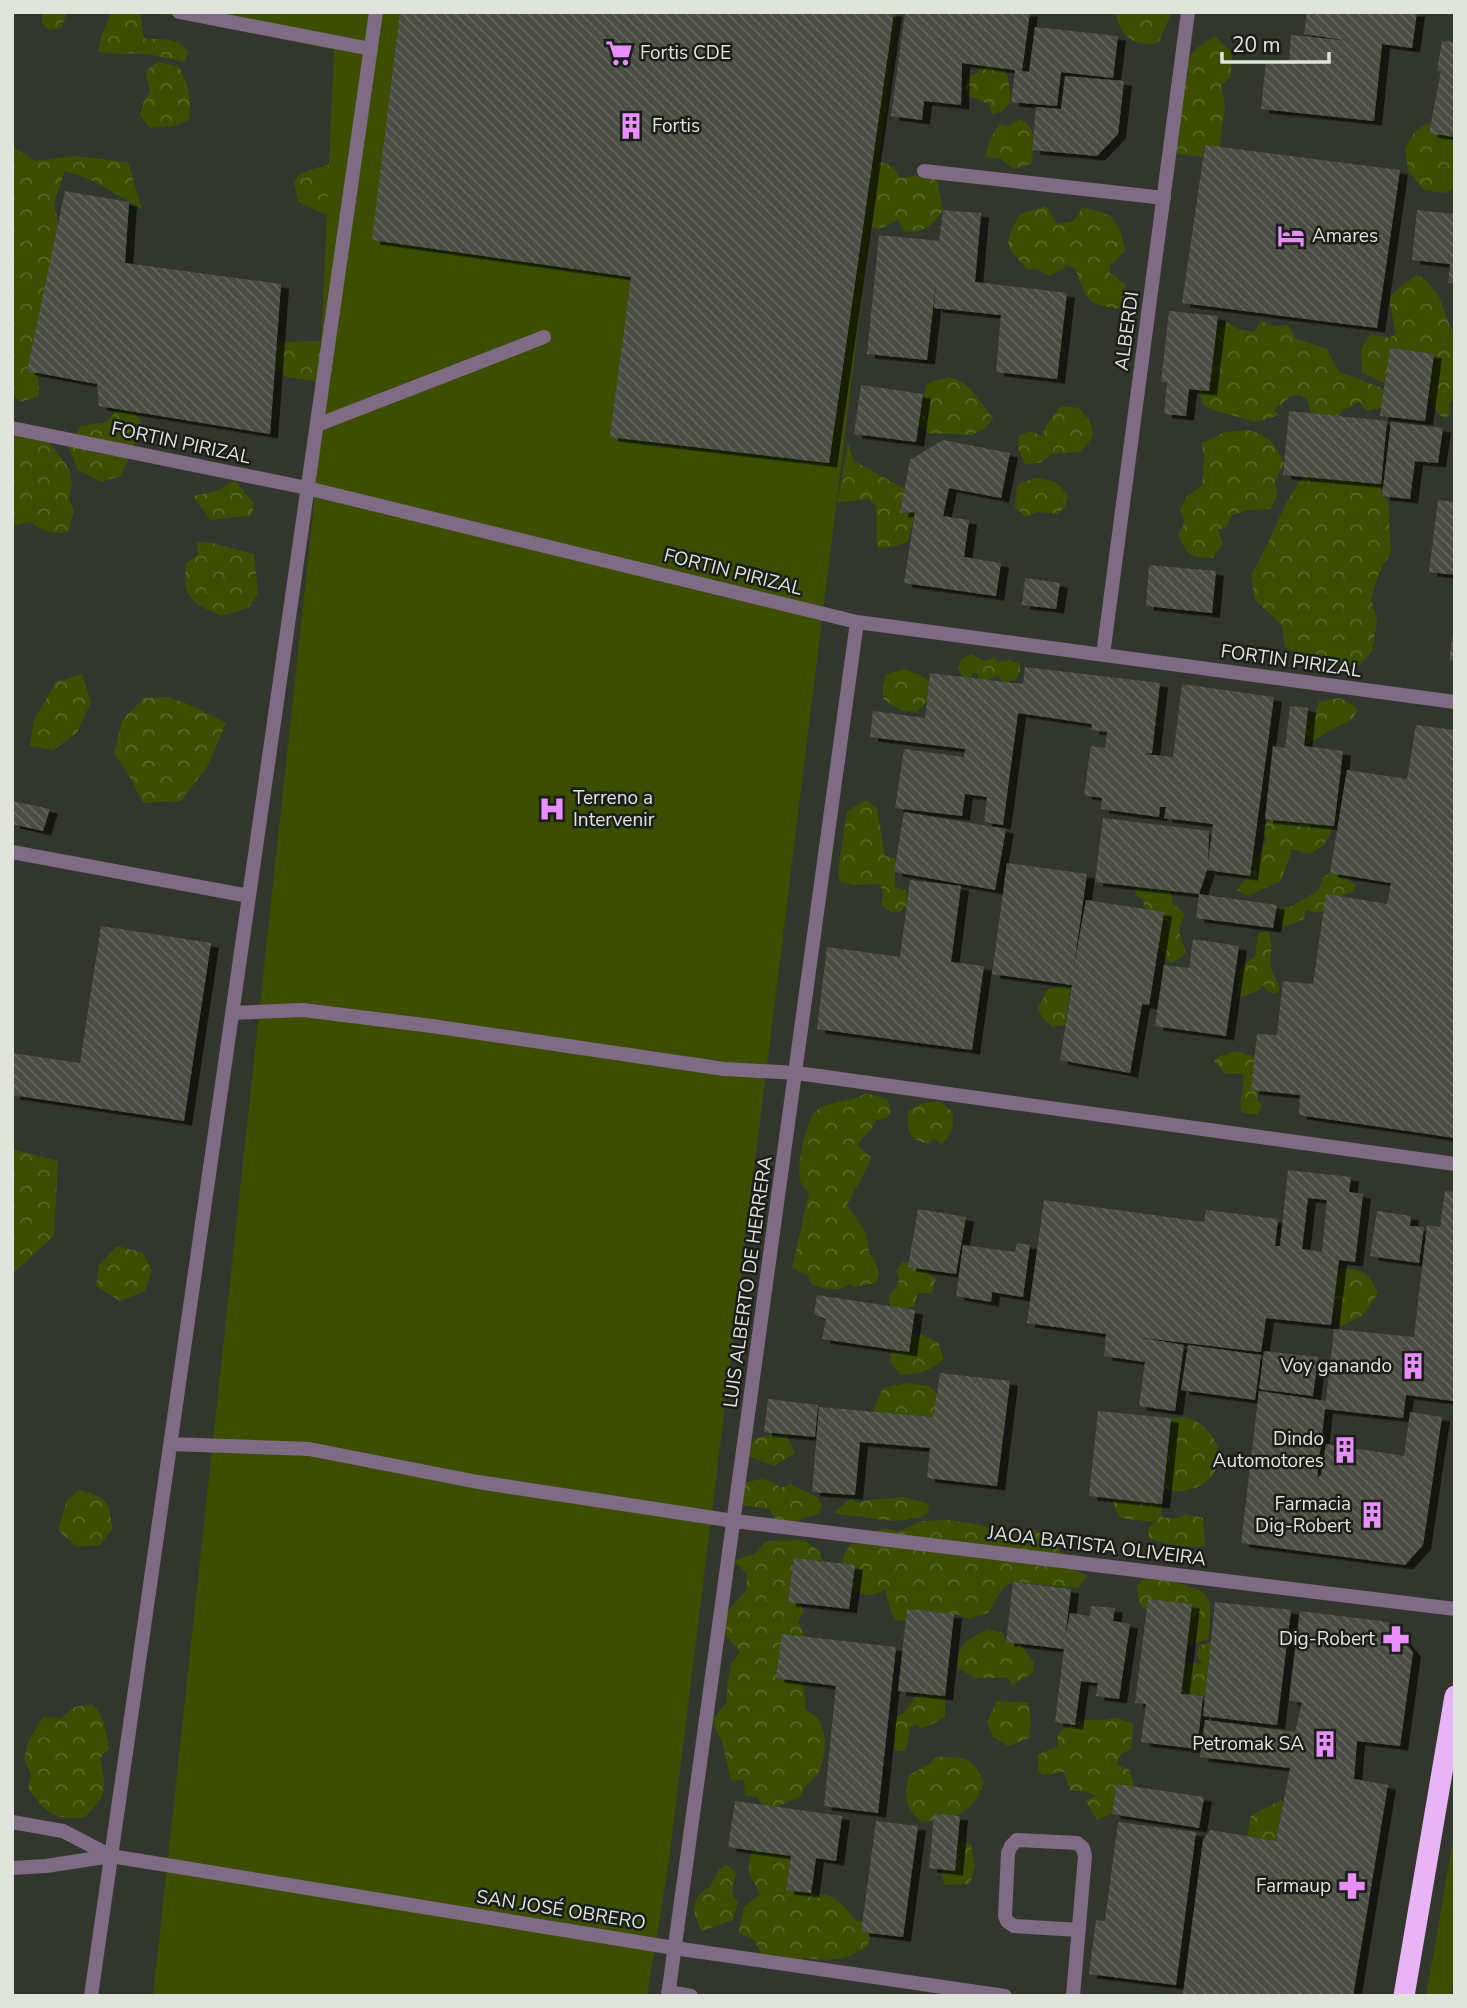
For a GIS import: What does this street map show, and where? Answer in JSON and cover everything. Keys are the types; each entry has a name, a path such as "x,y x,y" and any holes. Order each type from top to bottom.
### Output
{"highway":[{"path":"1404,1996 1455,1696"}],"street":[{"path":"179,12 371,49"},
{"path":"91,1996 376,12"},
{"name":"ALBERDI","path":"1103,655 1188,12"},
{"path":"924,170 1164,198"},
{"path":"317,425 544,337"},
{"name":"FORTIN PIRIZAL","path":"12,428 307,488 857,622 1455,702"},
{"name":"LUIS ALBERTO DE HERRERA","path":"668,1994 797,1073 857,622"},
{"path":"12,852 249,896"},
{"path":"232,1013 303,1010 724,1069 797,1073 1455,1164"},
{"name":"JAOA BATISTA OLIVEIRA","path":"170,1444 309,1449 478,1482 734,1521 1455,1609"},
{"name":"SAN JOSÉ OBRERO","path":"12,1822 63,1831 111,1856"},
{"path":"1073,1996 1086,1856 1077,1843 1017,1840 1008,1853 1007,1921 1014,1926 1079,1930"},
{"name":"SAN JOSÉ OBRERO","path":"12,1868 46,1866 111,1856 674,1948 1005,1996"},
{"path":"668,1994 691,1996"}],"green space":[{"path":"42,12 67,12 61,28 49,30 42,23"},
{"path":"112,12 140,12 144,38 179,43 188,52 185,62 150,55 98,51 101,36"},
{"path":"154,12 897,12 669,1860 647,1996 153,1996 314,504 334,50"},
{"path":"1110,12 1172,12 1158,43 1149,44 1135,42 1125,34 1115,13"},
{"path":"1215,36 1232,53 1231,76 1221,86 1225,104 1220,147 1205,145 1202,157 1178,154 1172,135 1179,81 1189,75 1181,64 1197,48"},
{"path":"158,62 178,66 182,72 189,92 189,120 174,126 150,128 140,115 150,92 146,71"},
{"path":"978,65 1003,68 1008,77 1011,102 1001,112 992,114 989,104 969,96 965,87 967,77 979,72"},
{"path":"1019,119 1030,127 1032,132 1032,164 1013,169 1001,159 985,157 989,142 999,124 1008,126"},
{"path":"1446,120 1455,124 1455,188 1445,193 1424,190 1408,171 1405,149 1415,131 1426,124"},
{"path":"12,146 35,161 73,156 128,162 142,209 93,181 65,171 54,202 62,243 38,351 39,396 20,402 12,394"},
{"path":"350,159 342,222 298,202 294,182 300,174"},
{"path":"879,161 893,167 900,178 920,175 937,179 943,210 936,220 922,230 910,232 904,231 898,220 882,228 871,227"},
{"path":"1046,206 1057,224 1073,221 1083,207 1110,215 1121,232 1125,251 1110,266 1110,273 1125,284 1127,297 1120,309 1099,305 1089,299 1075,269 1065,264 1065,268 1049,276 1037,269 1027,269 1014,254 1008,243 1020,214"},
{"path":"1416,275 1425,279 1439,297 1455,334 1455,397 1449,404 1450,415 1444,418 1437,412 1431,397 1430,380 1434,354 1390,348 1385,383 1362,373 1361,349 1370,334 1389,338 1396,334 1389,299"},
{"path":"1224,321 1238,329 1254,332 1261,321 1274,326 1288,325 1295,338 1327,349 1338,371 1384,389 1382,408 1366,411 1360,402 1345,409 1338,416 1311,414 1308,401 1301,395 1291,396 1274,410 1279,415 1256,422 1203,405 1199,390 1209,391 1217,325"},
{"path":"326,341 320,382 287,377 275,370 272,357 280,342"},
{"path":"949,377 969,388 993,418 985,428 972,435 928,433 918,425 927,383"},
{"path":"1061,406 1079,408 1090,421 1093,436 1081,452 1052,454 1040,463 1024,464 1017,444 1020,435 1031,431 1042,436 1048,422"},
{"path":"132,409 141,422 121,476 101,482 78,470 69,448 80,426 107,422 115,412"},
{"path":"1247,430 1270,441 1284,463 1275,482 1277,496 1271,509 1248,510 1232,515 1226,527 1218,530 1223,543 1213,558 1194,556 1184,547 1178,534 1185,522 1180,510 1187,496 1202,486 1202,443 1225,432"},
{"path":"44,435 70,470 72,484 69,499 74,510 69,531 49,532 30,522 12,526 12,436"},
{"path":"848,445 854,461 905,489 900,513 915,512 908,542 877,548 876,505 867,499 837,503"},
{"path":"1303,477 1381,484 1382,496 1388,501 1391,552 1379,573 1371,598 1377,621 1372,651 1359,666 1320,663 1285,647 1282,625 1255,600 1251,575 1288,500"},
{"path":"1034,478 1054,482 1068,496 1065,507 1057,514 1038,512 1025,517 1015,506 1017,485"},
{"path":"235,480 254,504 252,515 210,520 193,496 217,491"},
{"path":"197,542 212,543 254,554 258,594 248,608 222,616 191,598 185,585 186,563 198,555"},
{"path":"971,654 983,661 994,658 998,662 1010,660 1020,664 1020,673 1015,680 1003,682 998,675 988,680 979,679 977,672 972,674 971,678 963,677 958,668 961,660"},
{"path":"904,669 929,681 927,702 917,712 898,709 883,698 886,674"},
{"path":"82,674 91,702 77,733 53,750 30,746 34,720 56,682"},
{"path":"168,697 226,723 207,767 181,801 143,803 114,753 122,720 144,698"},
{"path":"1339,698 1352,704 1358,711 1348,723 1337,726 1304,746 1307,715 1315,714 1319,702"},
{"path":"866,800 877,808 885,856 895,858 895,887 906,890 908,904 900,912 891,912 881,905 883,895 880,884 854,885 840,882 838,871 847,811"},
{"path":"1270,819 1334,826 1324,845 1310,854 1292,849 1281,881 1248,896 1237,890 1253,868 1252,859 1259,853 1267,838 1262,833"},
{"path":"1330,873 1344,876 1356,885 1354,891 1341,896 1320,912 1306,910 1304,919 1283,927 1276,909 1292,906 1319,890 1322,878"},
{"path":"1135,887 1171,891 1172,903 1185,914 1179,932 1186,951 1172,963 1167,960 1158,945 1164,912 1145,909 1143,900 1136,895"},
{"path":"1268,931 1271,966 1279,992 1274,994 1267,991 1263,985 1258,991 1236,999 1241,967 1255,956 1258,933"},
{"path":"1071,985 1065,1025 1052,1027 1042,1017 1038,1008 1048,989"},
{"path":"1237,1051 1255,1057 1257,1099 1262,1105 1258,1115 1241,1112 1243,1074 1226,1074 1214,1061 1220,1056"},
{"path":"865,1093 887,1099 891,1112 886,1119 876,1120 858,1146 871,1157 847,1205 866,1233 869,1252 879,1274 876,1283 855,1287 850,1284 827,1289 811,1284 808,1276 792,1268 809,1193 800,1180 803,1145 808,1125 815,1112 827,1105 854,1099"},
{"path":"939,1101 952,1111 953,1126 950,1133 941,1145 933,1138 928,1144 916,1139 908,1129 908,1111 923,1103"},
{"path":"12,1149 58,1161 54,1236 12,1274"},
{"path":"117,1246 143,1253 152,1271 145,1291 120,1301 96,1286 99,1265"},
{"path":"903,1262 909,1262 909,1267 928,1270 929,1275 936,1278 932,1293 918,1293 914,1306 907,1309 890,1306 889,1296 898,1285 896,1271"},
{"path":"1338,1268 1363,1272 1378,1293 1364,1314 1341,1326 1333,1310"},
{"path":"912,1334 938,1342 944,1359 924,1371 901,1375 890,1362 892,1349 909,1351"},
{"path":"907,1383 928,1386 937,1394 933,1417 873,1412 883,1388"},
{"path":"1171,1418 1194,1420 1210,1434 1219,1453 1217,1468 1212,1475 1206,1482 1190,1490 1164,1489"},
{"path":"786,1434 795,1453 774,1466 748,1456 753,1441 763,1436"},
{"path":"761,1479 771,1481 781,1488 790,1484 817,1497 822,1505 819,1514 795,1523 776,1521 769,1509 741,1505 744,1483"},
{"path":"79,1490 101,1498 108,1507 112,1530 100,1545 77,1547 58,1530 67,1500"},
{"path":"902,1497 929,1504 927,1514 908,1520 891,1521 834,1513 851,1498 858,1503"},
{"path":"1112,1498 1162,1504 1161,1514 1164,1518 1179,1518 1185,1514 1203,1518 1205,1546 1176,1546 1149,1538 1148,1529 1155,1521 1123,1518 1115,1510"},
{"path":"948,1520 987,1527 1007,1540 1025,1530 1034,1529 1055,1545 1074,1569 1087,1576 1078,1588 1013,1582 1003,1588 988,1613 970,1619 959,1615 907,1609 905,1621 896,1620 885,1590 868,1595 852,1590 854,1566 842,1564 847,1550 857,1540 884,1528 898,1532 922,1521"},
{"path":"804,1540 819,1551 823,1561 794,1558 788,1601 800,1603 804,1611 798,1621 805,1637 776,1678 803,1682 806,1710 819,1720 825,1743 823,1761 818,1773 805,1787 802,1796 776,1807 762,1805 757,1797 745,1796 744,1779 731,1781 722,1741 711,1721 727,1702 731,1664 740,1652 724,1633 726,1613 746,1591 747,1573 733,1561 754,1554 766,1541"},
{"path":"1159,1574 1202,1592 1207,1597 1210,1605 1208,1639 1187,1646 1148,1600 1147,1610 1139,1603 1137,1586 1147,1576"},
{"path":"988,1629 1003,1633 1006,1642 1021,1644 1034,1664 1033,1673 1011,1685 1008,1678 975,1678 958,1668 959,1653 965,1643"},
{"path":"1211,1642 1206,1696 1181,1694 1184,1664 1202,1664 1197,1655 1199,1646"},
{"path":"918,1693 945,1696 945,1717 929,1726 920,1728 917,1724 910,1727 906,1751 894,1751 893,1718 904,1713"},
{"path":"997,1701 1028,1703 1031,1720 1029,1738 1008,1746 993,1737 987,1722"},
{"path":"92,1704 102,1719 109,1749 100,1758 104,1791 98,1803 84,1818 57,1816 45,1809 28,1789 31,1775 24,1759 29,1740 43,1717 61,1718 75,1707"},
{"path":"1117,1718 1133,1724 1131,1749 1121,1754 1117,1765 1130,1770 1134,1787 1117,1784 1112,1814 1097,1820 1086,1801 1096,1796 1070,1790 1064,1772 1043,1775 1038,1771 1038,1755 1058,1746 1057,1736 1062,1730 1082,1720"},
{"path":"935,1757 965,1759 975,1766 984,1782 968,1809 953,1817 922,1822 907,1801 909,1775 929,1764"},
{"path":"1279,1801 1283,1802 1276,1841 1247,1836 1251,1816"},
{"path":"1455,1828 1455,1972 1451,1996 1426,1996"},
{"path":"957,1840 971,1844 975,1866 970,1884 945,1885 942,1877 945,1870 955,1870"},
{"path":"752,1851 791,1856 786,1890 818,1893 834,1898 856,1921 862,1921 861,1931 871,1933 868,1945 845,1957 830,1960 804,1958 797,1966 769,1969 755,1941 739,1932 744,1907 760,1894 750,1874"},
{"path":"726,1865 736,1872 732,1894 738,1902 733,1920 702,1931 696,1917 695,1903 700,1894 712,1884 720,1869"}],"building":[{"name":"Fortis","path":"400,12 894,12 829,463 610,437 631,277 372,240"},
{"path":"905,12 1030,12 1022,71 1029,72 1035,27 1118,36 1113,78 1061,72 1057,106 1011,102 1015,70 962,63 961,105 924,101 922,120 891,116"},
{"path":"1307,12 1417,12 1412,48 1382,44 1374,121 1261,109 1266,61 1289,63 1291,35 1349,41 1304,34"},
{"path":"1442,41 1455,42 1455,137 1429,133 1441,71 1437,71"},
{"path":"1065,76 1124,81 1118,134 1097,156 1032,150 1036,107 1061,109"},
{"name":"Amares","path":"1205,145 1400,170 1377,328 1182,303"},
{"path":"65,191 129,202 125,263 281,284 270,434 99,406 97,384 27,371"},
{"path":"943,210 981,213 975,282 1067,293 1057,379 996,372 1001,315 934,308 936,282 927,360 867,354 879,235 939,241"},
{"path":"1417,210 1455,214 1455,284 1448,283 1450,264 1412,260"},
{"path":"1169,311 1218,316 1209,391 1189,389 1186,416 1164,414 1167,382 1161,382"},
{"path":"1390,348 1434,354 1425,421 1380,416"},
{"path":"861,385 923,394 916,442 854,434"},
{"path":"1289,411 1387,421 1381,484 1283,475"},
{"path":"1391,422 1443,428 1438,463 1415,461 1410,499 1382,496"},
{"path":"943,440 1010,453 1001,498 949,488 943,516 969,520 964,557 1001,563 996,596 904,583 915,512 900,513 910,460"},
{"path":"1438,500 1455,502 1455,575 1429,572"},
{"path":"1149,565 1216,571 1212,613 1146,606"},
{"path":"1025,578 1060,583 1056,609 1022,605"},
{"path":"1455,634 1455,661 1449,660"},
{"path":"1025,667 1160,683 1152,753 1144,754 1173,757 1182,684 1274,697 1250,876 1207,870 1199,894 1095,882 1103,818 1209,831 1208,864 1213,824 1164,818 1166,807 1160,807 1159,817 1101,809 1102,798 1084,795 1091,746 1105,748 1107,732 1091,730 1092,724 1018,713 1003,825 984,822 987,797 965,794 962,816 895,808 904,749 964,757 965,749 870,737 873,711 925,718 930,673 1023,684"},
{"path":"1290,706 1308,708 1304,746 1343,751 1334,826 1265,819 1273,746 1285,748"},
{"path":"1416,725 1455,730 1455,1138 1299,1115 1300,1095 1251,1090 1257,1034 1277,1035 1283,981 1313,984 1326,894 1387,904 1391,883 1330,873 1347,770 1407,779"},
{"path":"12,801 50,809 43,831 12,824"},
{"path":"904,812 1006,829 995,890 894,872"},
{"path":"1007,863 1087,874 1073,972 1086,900 1164,912 1149,1005 1142,1004 1130,1073 1060,1060 1072,985 992,974"},
{"path":"910,880 961,886 951,962 984,966 972,1050 817,1029 827,947 900,957"},
{"path":"1199,894 1277,905 1273,928 1196,918"},
{"path":"101,926 211,943 184,1121 12,1095 12,1053 80,1063"},
{"path":"1193,939 1239,946 1226,1036 1155,1026 1164,965 1189,968"},
{"path":"1288,1170 1351,1177 1349,1192 1363,1194 1355,1262 1339,1260 1331,1325 1266,1318 1261,1352 1136,1337 1184,1345 1175,1411 1139,1406 1145,1362 1104,1356 1106,1334 1027,1323 1044,1200 1204,1222 1206,1210 1278,1219 1275,1246 1280,1246","holes":["1308,1198 1327,1200 1322,1252 1302,1249"]},
{"path":"1445,1191 1455,1192 1454,1401 1406,1395 1403,1418 1325,1409 1317,1478 1321,1475 1326,1444 1404,1456 1410,1412 1442,1417 1423,1545 1405,1565 1241,1543 1259,1391 1326,1401 1334,1329 1414,1337 1427,1225 1440,1227"},
{"path":"918,1209 966,1217 956,1274 908,1267"},
{"path":"1377,1211 1411,1216 1410,1226 1424,1227 1419,1263 1370,1256"},
{"path":"1017,1243 1030,1245 1023,1297 992,1292 991,1302 956,1296 963,1245 1015,1252"},
{"path":"817,1295 915,1310 909,1352 822,1339 826,1319 814,1314"},
{"path":"1188,1345 1261,1355 1255,1400 1181,1390"},
{"path":"1264,1351 1318,1357 1313,1396 1259,1389"},
{"path":"940,1373 1010,1381 997,1486 927,1478 930,1448 860,1442 855,1495 812,1492 819,1407 933,1417"},
{"path":"768,1399 818,1405 815,1437 764,1432"},
{"path":"1098,1411 1171,1418 1162,1504 1089,1496"},
{"path":"794,1558 855,1565 849,1609 788,1602"},
{"path":"1013,1582 1071,1589 1065,1639 1070,1613 1090,1616 1091,1606 1115,1608 1113,1621 1130,1624 1119,1699 1096,1696 1098,1683 1081,1681 1075,1725 1055,1722 1064,1649 1006,1642"},
{"path":"1148,1599 1192,1604 1181,1694 1203,1696 1197,1749 1141,1742 1146,1704 1135,1703"},
{"path":"1215,1602 1291,1610 1277,1725 1203,1716"},
{"path":"907,1609 954,1614 945,1696 898,1691"},
{"path":"1300,1611 1388,1622 1413,1652 1400,1746 1357,1741 1354,1779 1388,1785 1353,1996 1183,1994 1203,1840 1210,1830 1276,1841 1290,1768 1200,1757 1205,1720 1295,1732 1302,1703 1289,1700"},
{"path":"782,1634 896,1647 878,1813 824,1806 836,1686 776,1678"},
{"path":"1117,1784 1204,1797 1199,1828 1112,1814"},
{"path":"735,1801 842,1816 836,1861 816,1858 811,1893 786,1890 791,1856 728,1847"},
{"path":"934,1814 960,1816 955,1871 929,1868"},
{"path":"876,1821 918,1826 903,1937 861,1932"},
{"path":"1118,1822 1196,1832 1176,1985 1089,1974 1096,1920 1105,1921"}],"place":[{"name":"Fortis CDE","path":"619,53"},
{"name":"Fortis","path":"631,126"},
{"name":"Amares","path":"1291,236"},
{"name":"Terreno a Intervenir","path":"552,809"},
{"name":"Voy ganando","path":"1413,1366"},
{"name":"Dindo Automotores","path":"1345,1450"},
{"name":"Farmacia Dig-Robert","path":"1372,1515"},
{"name":"Dig-Robert","path":"1396,1639"},
{"name":"Petromak SA","path":"1325,1744"},
{"name":"Farmaup","path":"1352,1886"}]}
